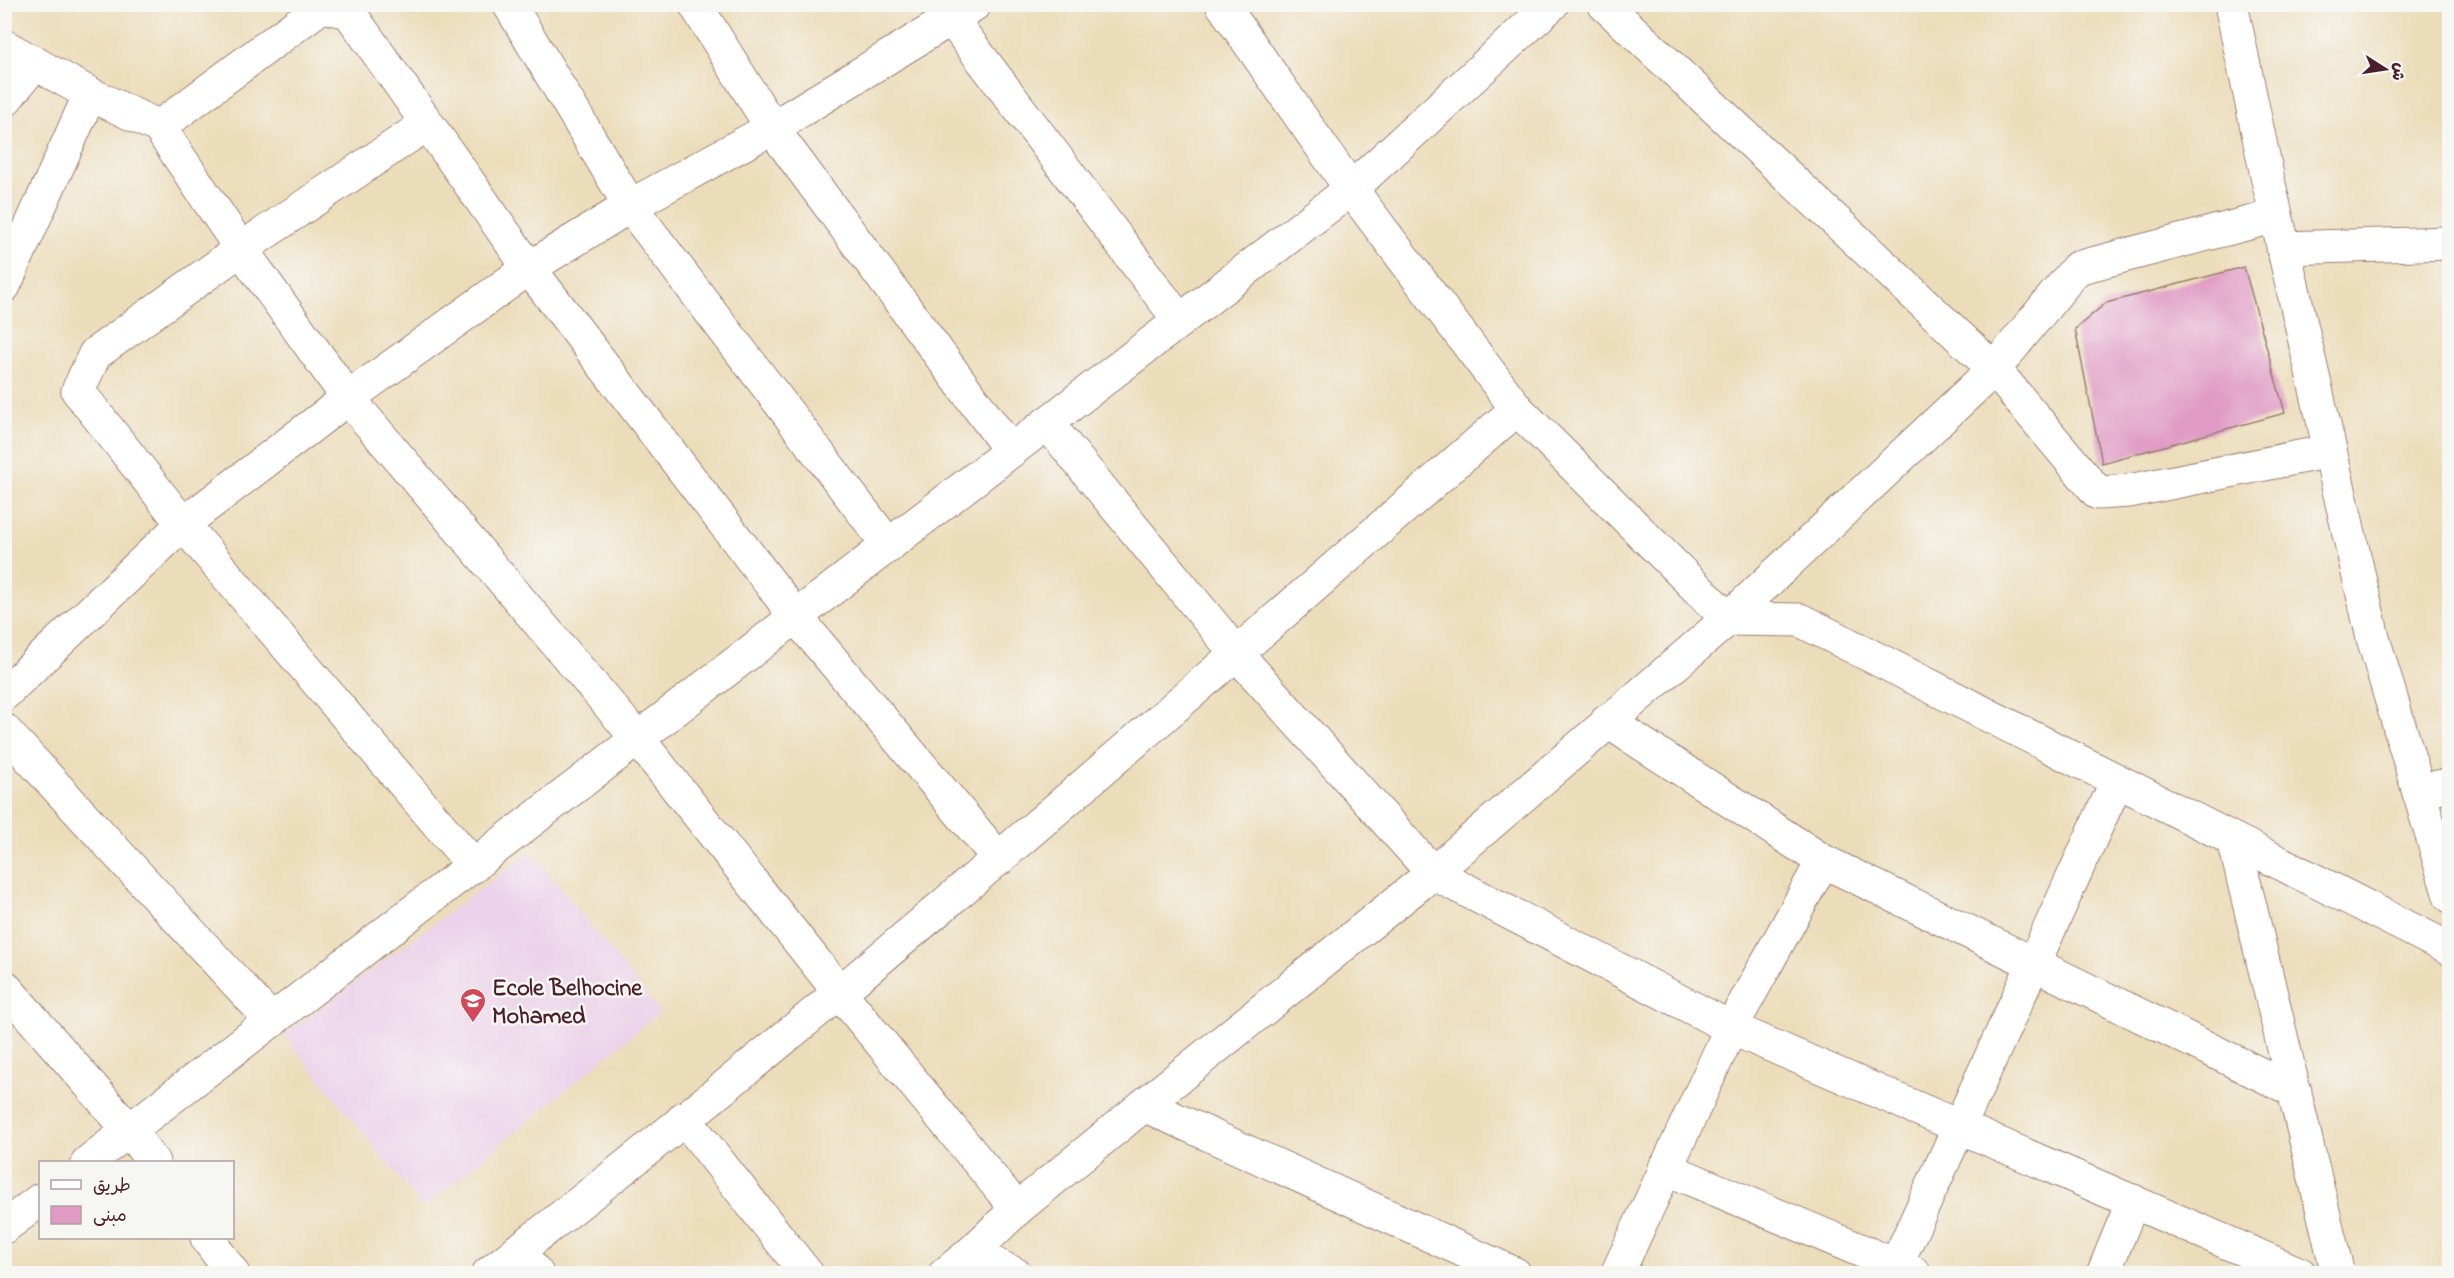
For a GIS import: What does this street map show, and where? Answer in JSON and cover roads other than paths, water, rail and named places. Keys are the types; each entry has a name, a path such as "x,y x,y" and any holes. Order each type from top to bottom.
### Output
{"street":[{"path":"509,4 630,206 888,546"},
{"path":"695,4 772,128 1011,451"},
{"path":"1222,4 1351,189 1517,409 1728,619 1800,620 2450,949"},
{"path":"89,1161 1351,189 1552,4"},
{"path":"1604,4 1994,369 2098,493 2129,491 2330,451"},
{"path":"2231,4 2283,248 2373,638 2434,787 2450,896"},
{"path":"159,127 322,6 349,12 529,268 796,617 999,860"},
{"path":"4,694 183,524 348,398 529,268 630,206 772,128 955,9 1180,321"},
{"path":"4,46 90,94 159,127 241,249 348,398 638,739 841,994 1017,1209"},
{"path":"4,101 35,63"},
{"path":"4,286 90,94"},
{"path":"427,124 241,249 95,354 78,391 183,524 474,866"},
{"path":"945,1274 971,1253 1017,1209 1144,1104 1433,873 1728,619 1994,369 2077,268 2276,216"},
{"path":"2283,248 2450,243"},
{"path":"488,1274 528,1262 684,1118 841,994 999,860 1517,409"},
{"path":"1047,423 1236,653 1433,873 1731,1028 2300,1274"},
{"path":"1607,721 1823,861 2295,1091"},
{"path":"4,730 272,1022"},
{"path":"1665,1168 1901,1271 1959,1126 2117,781"},
{"path":"2234,840 2338,1274"},
{"path":"1617,1274 1731,1028 1823,861"},
{"path":"4,986 130,1131 152,1161"},
{"path":"1144,1104 1515,1274"},
{"path":"684,1118 807,1274"},
{"path":"4,1227 39,1201"},
{"path":"2103,1274 2133,1201"},
{"path":"208,1239 233,1274"},
{"path":"971,1253 1015,1274"}],"place":[{"name":"Ecole Belhocine Mohamed","path":"473,1024"}]}
